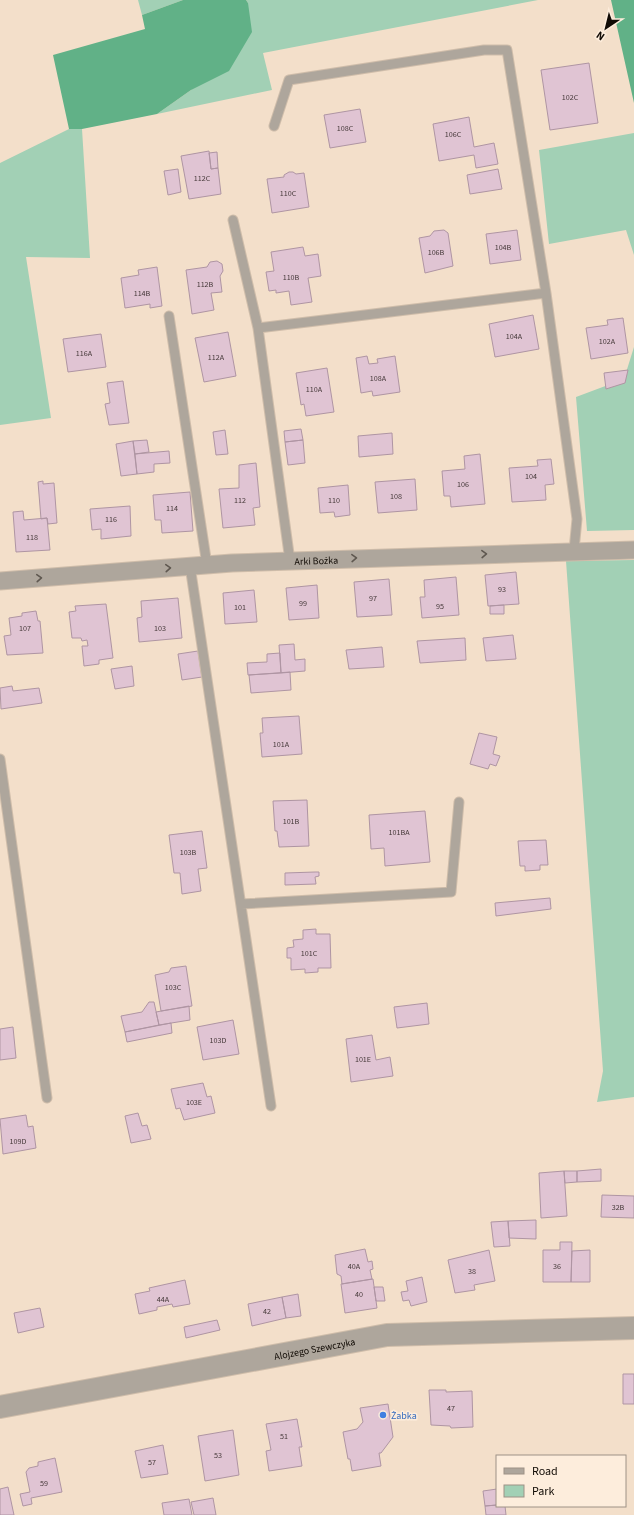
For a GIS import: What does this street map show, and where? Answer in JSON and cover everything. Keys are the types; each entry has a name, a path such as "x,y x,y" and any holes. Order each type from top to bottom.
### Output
{"street":[{"name":"Arki Bożka","path":"0,581 190,566 290,560 574,550 634,550"},
{"name":"Alojzego Szewczyka","path":"0,1407 387,1335 634,1328"}],"lane":[{"path":"274,126 289,80 484,50 507,50 546,293 577,519 574,550"},
{"path":"233,220 258,328 290,560"},
{"path":"258,328 546,293"},
{"path":"169,316 207,565"},
{"path":"190,566 271,1106"},
{"path":"0,759 47,1098"},
{"path":"241,904 451,892 459,802"}],"green space":[{"path":"138,0 183,0 142,15"},
{"path":"183,0 246,0 248,3 252,32 229,71 191,90 157,114 82,129 69,129 53,55 145,29 142,15"},
{"path":"246,0 538,0 263,53 272,90 157,114 191,90 248,3"},
{"path":"611,0 634,0 634,103"},
{"path":"69,129 82,129 90,258 26,257 51,418 0,425 0,163"},
{"path":"634,133 634,255 626,230 549,244 539,150"},
{"path":"634,347 634,530 587,531 576,397 624,379"},
{"path":"634,560 634,1097 597,1102 603,1071 566,561"}],"building":[{"path":"589,63 598,123 550,130 541,70"},
{"path":"360,109 366,142 330,148 324,115"},
{"path":"469,117 474,147 494,143 498,164 476,168 474,155 439,161 433,124"},
{"path":"209,151 211,169 218,168 221,194 189,199 181,156"},
{"path":"217,152 218,168 211,169 209,153"},
{"path":"178,169 181,192 168,195 164,171"},
{"path":"498,169 502,189 470,194 467,175"},
{"path":"289,172 296,174 304,173 309,207 272,213 267,179 284,177 284,175"},
{"path":"444,230 448,233 453,266 425,273 419,238 430,236 434,231"},
{"path":"517,230 521,260 490,264 486,234"},
{"path":"303,247 305,256 318,254 321,276 308,278 312,302 291,305 289,291 276,293 276,290 269,291 266,272 274,271 271,252"},
{"path":"217,261 222,264 223,271 220,276 222,292 211,293 214,310 192,314 186,270 207,267 210,262"},
{"path":"157,267 162,306 150,308 150,304 125,308 121,278 139,275 138,270"},
{"path":"533,315 539,349 495,357 489,324"},
{"path":"623,318 628,353 591,359 586,328 608,325 607,320"},
{"path":"228,332 236,376 204,382 195,338"},
{"path":"101,334 106,367 68,372 63,339"},
{"path":"367,356 369,364 378,363 377,359 395,356 400,392 373,396 372,391 361,393 356,358"},
{"path":"327,368 334,412 306,416 304,404 301,405 296,373"},
{"path":"628,370 625,383 606,389 604,373"},
{"path":"123,381 129,423 109,425 105,404 110,403 107,383"},
{"path":"301,429 303,440 285,442 284,431"},
{"path":"225,430 228,454 216,455 213,432"},
{"path":"392,433 393,454 359,457 358,436"},
{"path":"147,440 149,452 135,454 133,441"},
{"path":"303,440 305,463 288,465 285,442"},
{"path":"133,441 137,474 121,476 116,444"},
{"path":"169,451 170,463 154,464 154,472 137,474 135,454"},
{"path":"480,454 485,504 451,507 450,496 444,496 442,471 465,469 464,456"},
{"path":"551,459 554,484 545,485 546,500 512,502 509,468 538,466 537,460"},
{"path":"256,463 260,507 253,508 255,525 223,528 219,489 239,488 239,465"},
{"path":"415,479 417,510 378,513 375,482"},
{"path":"43,481 43,484 54,483 57,523 48,524 47,518 41,519 38,482"},
{"path":"348,485 350,515 335,517 334,512 320,513 318,488"},
{"path":"190,492 193,531 162,533 161,520 155,520 153,495"},
{"path":"130,506 131,536 101,539 101,529 92,530 90,509"},
{"path":"23,511 24,520 47,518 50,550 16,552 13,512"},
{"path":"516,572 519,604 488,606 485,575"},
{"path":"456,577 459,615 422,618 420,597 425,597 424,580"},
{"path":"389,579 392,615 357,617 354,582"},
{"path":"317,585 319,618 289,620 286,588"},
{"path":"254,590 257,622 225,624 223,593"},
{"path":"178,598 182,638 139,642 137,618 142,617 141,601"},
{"path":"106,604 113,658 99,660 99,664 84,666 82,646 88,646 87,640 82,641 81,638 72,638 69,612 76,611 75,606"},
{"path":"504,605 504,614 490,614 490,606"},
{"path":"36,611 38,621 40,621 43,653 7,655 4,636 11,635 9,618 22,616 22,613"},
{"path":"513,635 516,659 486,661 483,638"},
{"path":"465,638 466,660 420,663 417,641"},
{"path":"294,644 295,660 305,659 305,671 281,673 279,645"},
{"path":"382,647 384,667 349,669 346,650"},
{"path":"198,651 202,677 182,680 178,654"},
{"path":"280,653 281,673 248,675 247,663 267,662 267,654"},
{"path":"132,666 134,686 115,689 111,669"},
{"path":"290,672 291,690 251,693 249,675"},
{"path":"12,686 13,691 39,688 42,703 1,709 0,688"},
{"path":"299,716 302,754 262,757 260,733 263,733 262,718"},
{"path":"479,733 497,737 493,754 500,756 496,766 490,764 488,769 470,764"},
{"path":"307,800 309,846 279,847 277,831 275,831 273,801"},
{"path":"425,811 430,862 385,866 384,848 371,849 369,815"},
{"path":"202,831 207,868 198,869 201,891 182,894 180,873 174,873 169,835"},
{"path":"546,840 548,865 540,865 540,870 525,871 525,866 520,866 518,841"},
{"path":"319,872 319,876 315,877 316,884 285,885 285,873"},
{"path":"550,898 551,909 496,916 495,903"},
{"path":"316,929 316,934 330,934 331,968 318,968 318,972 305,973 305,969 291,970 291,958 287,958 287,948 294,947 293,940 303,939 303,930"},
{"path":"186,966 192,1006 161,1011 155,975 169,972 171,968"},
{"path":"149,1002 154,1002 159,1025 125,1032 121,1016 142,1012"},
{"path":"427,1003 429,1024 397,1028 394,1007"},
{"path":"189,1006 190,1020 159,1025 156,1012"},
{"path":"233,1020 239,1054 203,1060 197,1027"},
{"path":"171,1023 172,1033 127,1042 125,1032"},
{"path":"13,1027 16,1058 0,1060 0,1029"},
{"path":"372,1035 376,1060 390,1057 393,1076 351,1082 346,1039"},
{"path":"203,1083 207,1097 211,1096 215,1113 184,1120 180,1108 176,1109 171,1089"},
{"path":"138,1113 142,1126 147,1125 151,1139 131,1143 125,1116"},
{"path":"26,1115 28,1127 33,1126 36,1148 3,1154 0,1119"},
{"path":"601,1169 601,1181 577,1182 577,1171"},
{"path":"564,1171 577,1171 577,1182 565,1183"},
{"path":"564,1171 567,1216 541,1218 539,1173"},
{"path":"602,1195 634,1196 634,1218 601,1217"},
{"path":"536,1220 536,1239 509,1238 508,1221"},
{"path":"508,1221 510,1246 494,1247 491,1222"},
{"path":"560,1242 572,1242 571,1282 543,1282 543,1250 560,1250"},
{"path":"365,1249 368,1262 372,1261 373,1269 370,1270 372,1279 342,1284 341,1276 337,1274 335,1255"},
{"path":"489,1250 495,1281 474,1285 475,1290 455,1293 448,1260"},
{"path":"590,1250 590,1282 571,1282 572,1251"},
{"path":"422,1277 427,1302 411,1306 409,1300 403,1301 401,1292 408,1291 406,1281"},
{"path":"373,1279 377,1308 345,1313 341,1284"},
{"path":"185,1280 190,1304 173,1307 172,1304 157,1307 157,1310 139,1314 135,1294 150,1291 149,1288"},
{"path":"374,1287 383,1287 385,1301 376,1301"},
{"path":"298,1294 301,1316 286,1318 282,1297"},
{"path":"282,1297 286,1318 252,1326 248,1304"},
{"path":"40,1308 44,1327 18,1333 14,1313"},
{"path":"217,1320 220,1330 186,1338 184,1327"},
{"path":"623,1374 634,1374 634,1404 623,1404"},
{"path":"429,1390 446,1390 446,1392 472,1391 473,1427 451,1428 450,1426 431,1425"},
{"path":"388,1404 393,1437 381,1453 379,1453 381,1466 352,1471 343,1432 357,1429 363,1422 360,1408"},
{"path":"297,1419 302,1447 299,1447 302,1466 269,1471 266,1451 271,1450 266,1424"},
{"path":"233,1430 239,1475 205,1481 198,1436"},
{"path":"163,1445 168,1474 141,1478 135,1451"},
{"path":"55,1458 62,1492 31,1498 32,1504 23,1506 20,1494 30,1492 26,1472 29,1468 38,1466 38,1462"},
{"path":"8,1487 14,1515 0,1515 0,1489"},
{"path":"496,1489 496,1505 485,1506 483,1491"},
{"path":"213,1498 216,1515 194,1515 191,1502"},
{"path":"189,1499 192,1515 164,1515 162,1503"},
{"path":"496,1505 496,1507 505,1507 506,1515 486,1515 485,1506"}],"place":[{"name":"Żabka","path":"383,1415"}]}
